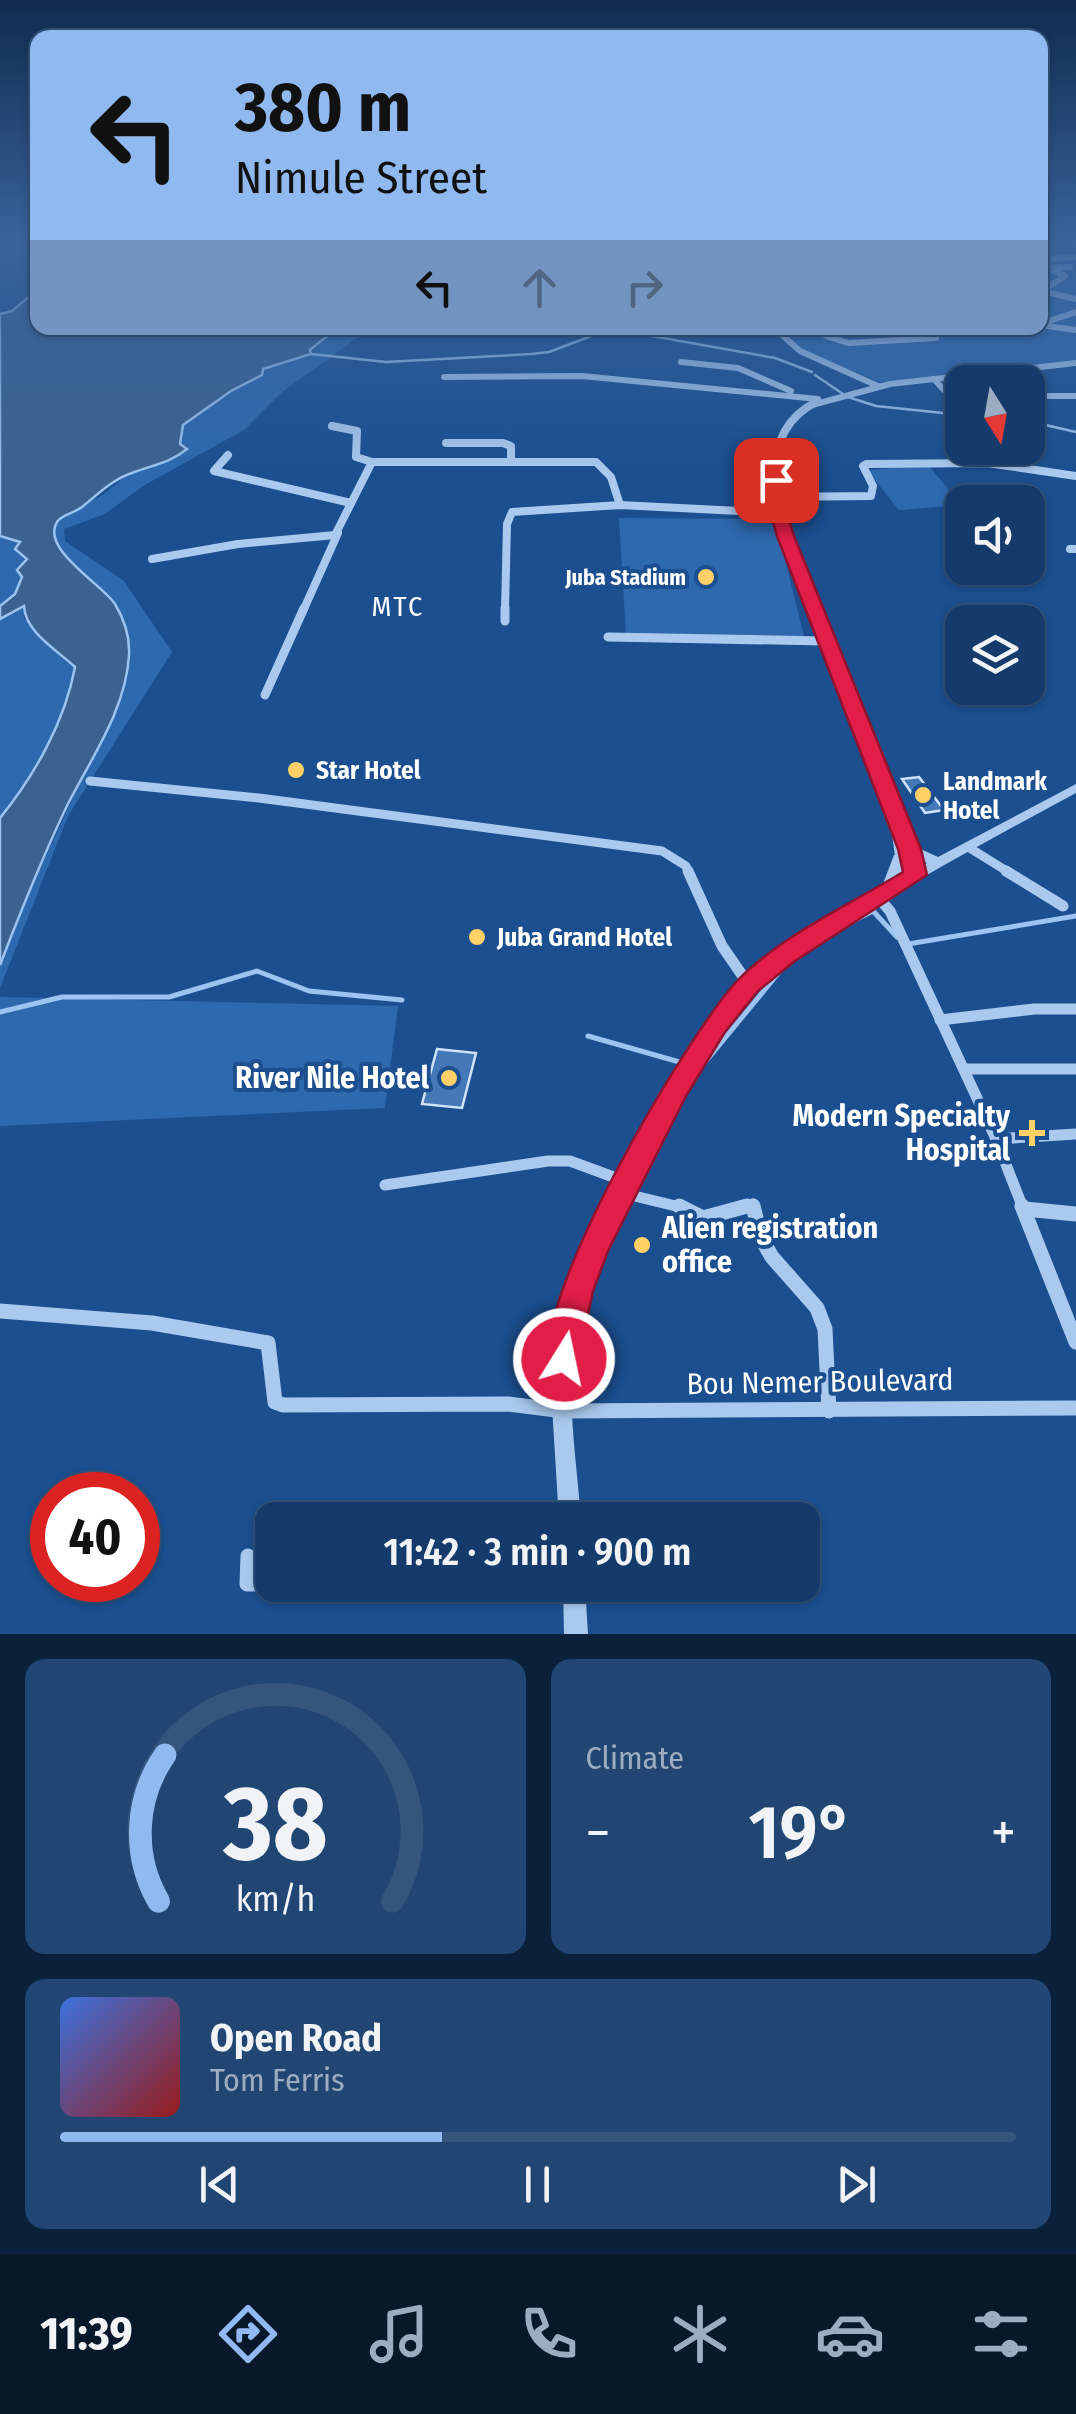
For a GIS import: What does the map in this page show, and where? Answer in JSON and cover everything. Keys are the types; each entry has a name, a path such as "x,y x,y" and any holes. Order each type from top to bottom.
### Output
{"street":[{"path":"1048,326 1076,330"},
{"path":"782,335 800,350 878,386"},
{"path":"826,335 848,343 936,338 936,335"},
{"path":"681,362 738,368 806,397"},
{"path":"1045,367 1076,363"},
{"path":"444,377 582,376 820,400"},
{"path":"909,878 894,816 774,497 786,431 802,409 820,400 878,386 945,378"},
{"path":"934,379 945,391"},
{"path":"1045,396 1076,396"},
{"path":"332,426 355,430 356,457 372,462 600,463 611,477 620,505"},
{"path":"446,443 504,442 511,446 511,461"},
{"path":"228,455 214,471 351,503"},
{"path":"266,695 372,462"},
{"path":"774,497 871,496 872,486 863,466 866,464 988,463 1076,476"},
{"path":"506,621 508,514 544,507 620,505 778,512"},
{"path":"152,558 338,533"},
{"path":"608,637 825,640"},
{"path":"90,781 259,798 662,850 686,866 722,946 749,985"},
{"path":"569,1502 565,1338 577,1291 624,1187 694,1056 749,985 786,955 909,878 1076,788"},
{"path":"968,847 1063,906"},
{"path":"904,854 938,862"},
{"path":"882,894 904,854"},
{"path":"882,894 996,1139 1076,1342"},
{"path":"940,1020 1034,1008 1076,1009"},
{"path":"964,1069 1076,1069"},
{"path":"996,1139 1076,1134"},
{"path":"386,1185 570,1161 703,1218 753,1204 761,1238 817,1308 825,1330 829,1411"},
{"path":"1025,1208 1076,1214"},
{"name":"Bou Nemer Boulevard","path":"0,1311 152,1323 268,1343 275,1402 283,1406 508,1404 564,1411 1076,1408"},
{"path":"248,1556 248,1584 255,1584"},
{"path":"575,1602 576,1634"}],"shaded area":[{"path":"0,318 30,318 30,335 328,335 310,350 311,354 263,369 262,375 231,391 183,425 180,444 187,449 181,454 118,479 57,522 57,544 115,604 126,628 129,655 114,716 56,829 0,965 0,818 46,747 64,708 75,667 36,632 24,606 0,619 0,606 15,594 22,577 17,570 27,559 15,549 20,542 0,536"},
{"path":"1048,318 1076,318 1076,360 1031,365 945,365 945,375 880,382 806,352 785,335 1048,335"},
{"path":"330,335 361,335 281,393 244,430 143,486 105,514 64,529 65,541 124,581 172,652 68,816 0,988 0,965 22,908 118,701 129,641 113,600 55,544 58,518 104,494 128,474 154,466 180,445 183,425 263,369 310,354"},
{"path":"928,465 945,485 945,506 899,510 867,470"},
{"name":"Juba Stadium","path":"619,518 775,519 804,636 626,635"},
{"path":"0,536 21,542 21,554 28,559 15,594 0,606"},
{"path":"25,605 24,618 75,667 47,747 0,818 0,619"},
{"path":"0,997 398,1006 385,1108 0,1126"}],"building":[{"name":"Landmark Hotel","path":"919,777 944,810 925,813 902,779"},
{"name":"River Nile Hotel","path":"437,1049 476,1053 462,1108 422,1104"}],"waterway":[{"path":"311,354 386,362 531,354 549,352 594,335"},
{"path":"646,335 775,358 812,372"},
{"path":"815,375 843,394"},
{"path":"848,397 876,406 945,413"},
{"path":"1045,425 1076,432"},
{"path":"833,931 873,911 897,937"},
{"path":"908,944 1076,916"},
{"path":"697,1072 785,965 820,938"},
{"path":"0,1012 62,997 169,997 257,971 309,991 402,1000"},
{"path":"588,1036 683,1063"}],"place":[{"name":"Juba Stadium","path":"706,577"},
{"name":"Star Hotel","path":"296,770"},
{"name":"Landmark Hotel","path":"923,795"},
{"name":"Juba Grand Hotel","path":"477,937"},
{"name":"River Nile Hotel","path":"449,1078"},
{"name":"Modern Specialty Hospital","path":"1032,1133"},
{"name":"Alien registration office","path":"642,1245"}],"district":[{"name":"MTC","path":"398,606"}],"route":[{"path":"564,1359 577,1291 592,1250 694,1056 716,1025 749,985 786,955 915,875 909,849 786,536 774,497 776,480"}]}
